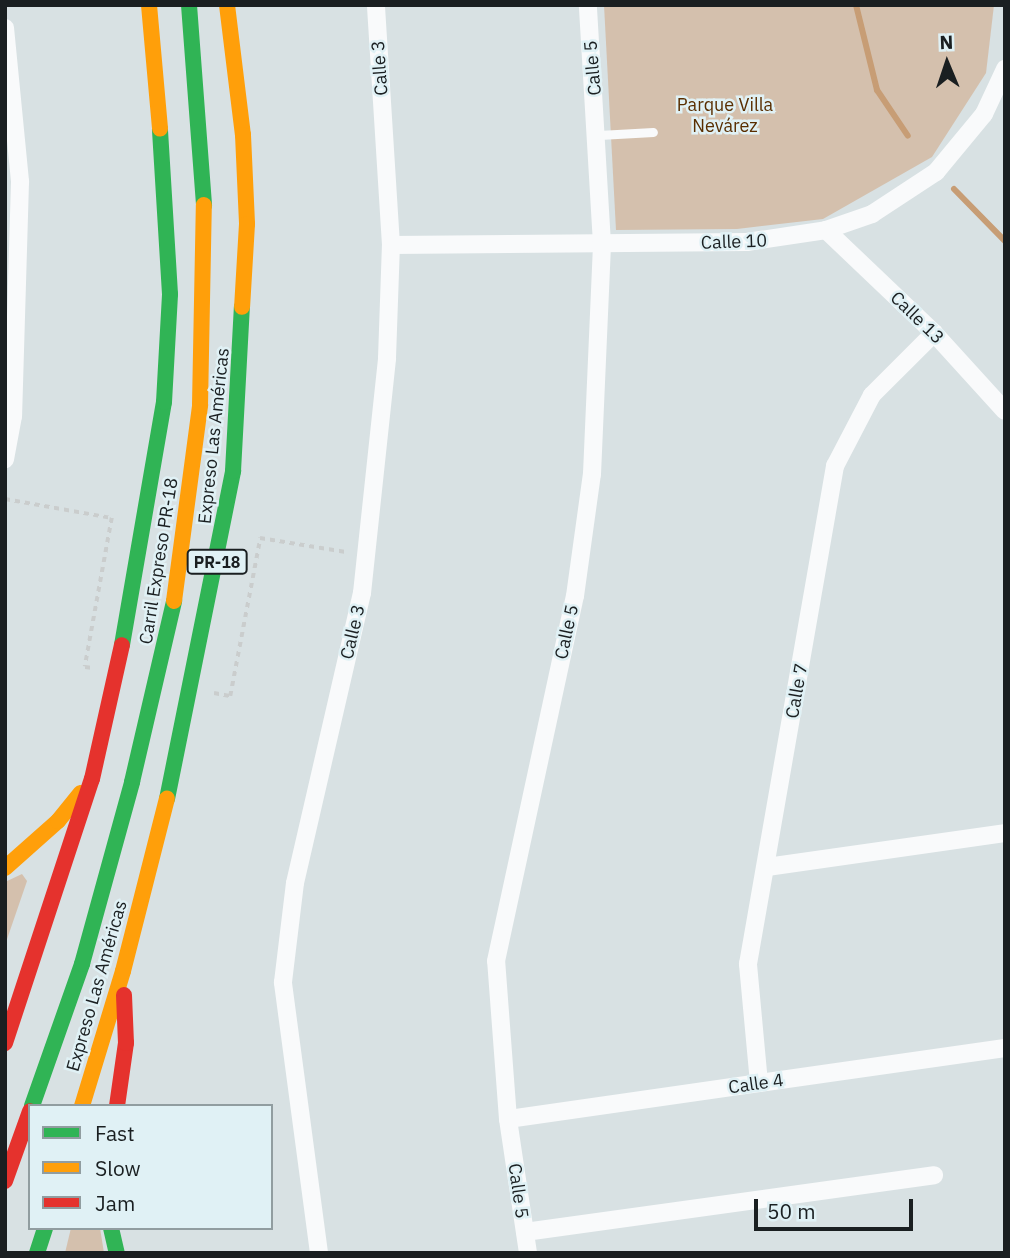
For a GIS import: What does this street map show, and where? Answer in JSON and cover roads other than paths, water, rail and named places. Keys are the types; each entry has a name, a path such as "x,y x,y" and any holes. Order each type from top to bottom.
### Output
{"highway":[{"path":"5,1043 92,779 131,607 164,402 170,293 167,205 149,5"},
{"name":"Carril Expreso PR-18","path":"33,1104 82,964 128,795 165,650 185,543 200,405 205,219 189,5"},
{"name":"Expreso Las Américas","path":"83,1104 123,971 172,779 233,471 247,224 243,135 227,5"},
{"path":"5,868 58,821 92,779"},
{"path":"117,1104 126,1043 123,971"},
{"path":"5,1181 28,1117"},
{"path":"37,1253 44,1230"},
{"path":"111,1230 117,1253"}],"street":[{"name":"Calle 3","path":"319,1253 283,982 295,883 362,593 387,358 391,245 376,5"},
{"name":"Calle 5","path":"528,1253 508,1119 496,961 575,596 592,474 603,244 599,135 587,5"},
{"path":"5,28 20,182 13,416 5,459"},
{"name":"Calle 10","path":"391,245 747,242 826,230 872,214 936,172 984,114 1004,71"},
{"name":"Calle 13","path":"826,230 934,333 1005,411"},
{"name":"Calle 7","path":"759,1083 748,964 835,466 872,394 934,333"},
{"path":"767,867 1005,833"},
{"name":"Calle 4","path":"508,1119 1005,1048"},
{"path":"525,1232 934,1175"}],"lane":[{"path":"599,135 653,132"}],"waterway":[{"path":"856,5 877,90 908,136"},
{"path":"954,189 1005,241"}],"park label":[{"name":"Parque Villa Nevárez","path":"725,116"}]}
